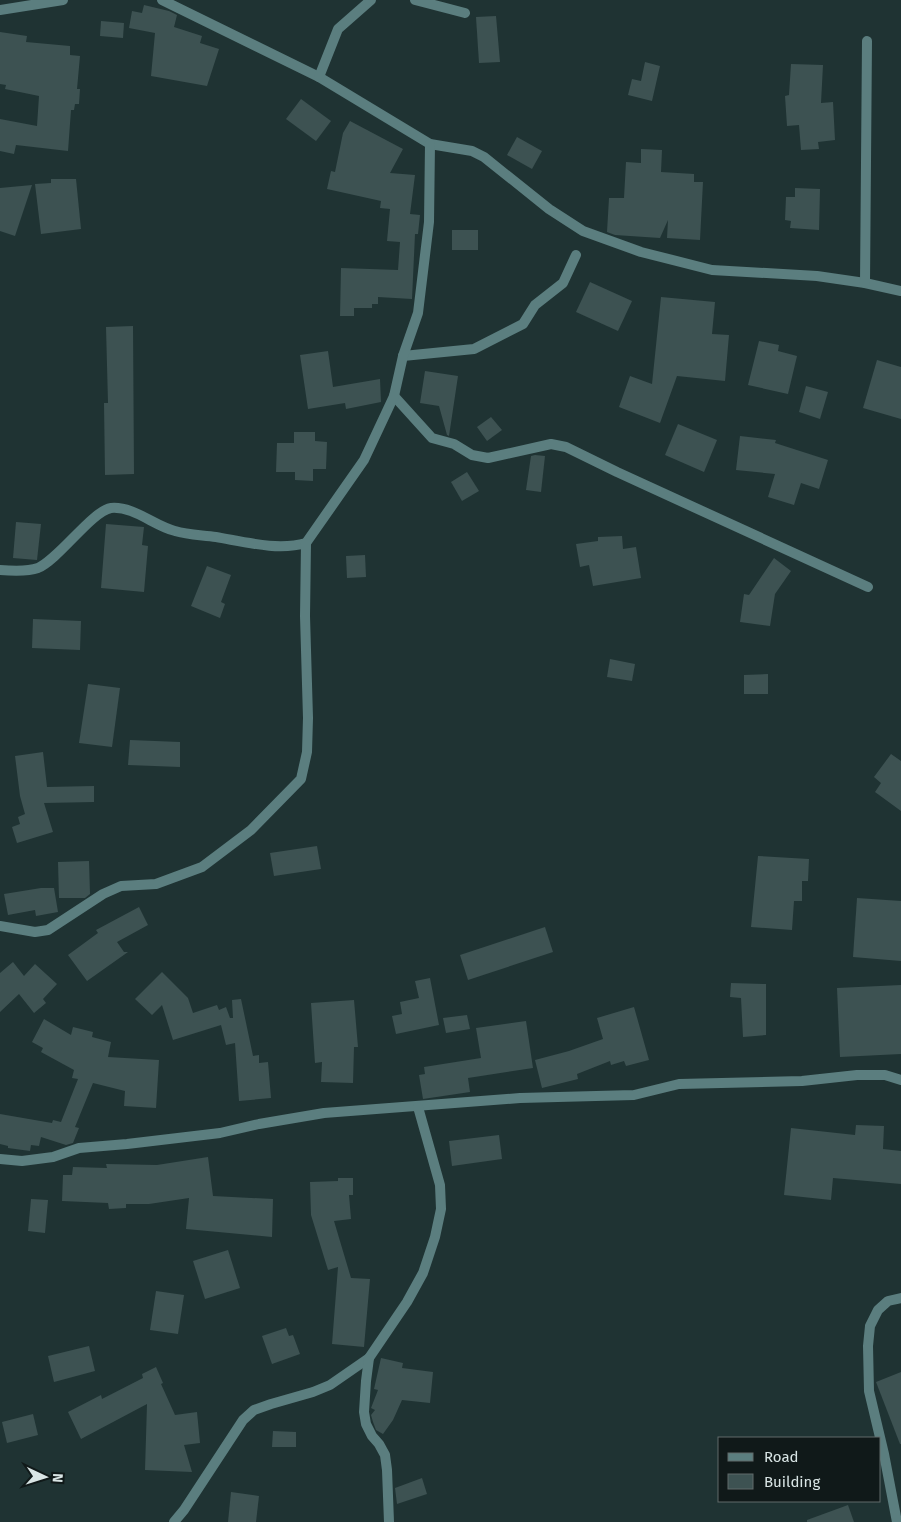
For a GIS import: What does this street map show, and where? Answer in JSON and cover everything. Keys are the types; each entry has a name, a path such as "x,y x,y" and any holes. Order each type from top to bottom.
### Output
{"street":[{"path":"0,10 63,0"},
{"path":"162,0 319,77 430,144 472,151 484,157 548,209 583,231 641,252 712,270 817,276 865,283 901,292"},
{"path":"319,77 338,29 371,0"},
{"path":"415,0 465,13"},
{"path":"865,283 867,41"},
{"path":"0,926 35,932 48,930 103,894 122,886 156,884 202,867 251,830 301,779 307,752 308,718 305,616 306,543 364,460 394,396 403,356 418,313 429,222 430,144"},
{"path":"403,356 474,349 523,324 535,305 563,283 576,255"},
{"path":"394,396 432,438 454,444 472,455 488,458 551,444 566,447 868,587"},
{"path":"0,570 18,571 38,568 52,558 95,518 110,508 125,510 174,531 276,546 294,547 306,543"},
{"path":"0,1159 22,1161 53,1157 79,1148 220,1133 324,1113 520,1098 634,1095 678,1084 802,1081 857,1075 886,1075 901,1080"},
{"path":"174,1522 184,1510 243,1420 254,1410 330,1385 369,1358 407,1302 423,1273 435,1238 441,1209 440,1185 418,1107"},
{"path":"880,1437 869,1391 868,1346 870,1326 878,1310 888,1302 901,1298"},
{"path":"369,1358 364,1412 366,1424 385,1455 389,1522"},
{"path":"881,1441 898,1522"}],"building":[{"path":"144,5 169,11 177,15 174,27 202,36 200,43 219,49 207,86 151,76 155,33 129,28 132,11 142,13"},
{"path":"496,16 500,62 479,63 476,17"},
{"path":"101,21 124,23 123,38 100,36"},
{"path":"0,32 27,36 26,42 70,46 70,55 80,56 77,89 80,89 79,104 75,104 74,110 71,110 68,151 16,145 14,154 0,151 0,119 37,126 39,96 5,89 6,85 0,84"},
{"path":"645,62 660,66 652,101 628,95 632,79 641,81"},
{"path":"791,64 823,65 821,103 833,102 835,140 818,142 819,149 801,150 799,125 787,126 785,96 789,95"},
{"path":"301,99 331,121 316,141 286,119"},
{"path":"350,121 403,149 390,173 415,175 410,214 420,215 418,234 415,234 412,299 378,297 378,304 372,304 372,308 354,308 354,316 340,316 341,268 398,270 400,242 387,241 390,209 380,208 381,201 327,189 331,171 335,172 343,133"},
{"path":"517,137 542,151 532,169 507,155"},
{"path":"641,149 662,150 661,172 694,174 694,182 703,182 700,240 667,238 668,220 660,238 615,235 607,232 609,198 624,198 626,162 641,163"},
{"path":"51,179 76,179 81,229 41,234 35,184 51,183"},
{"path":"32,185 15,236 0,231 0,188"},
{"path":"795,188 820,189 819,230 790,228 791,221 785,220 786,197 795,197"},
{"path":"452,230 478,230 478,250 452,250"},
{"path":"590,282 632,301 618,331 576,312"},
{"path":"661,297 715,302 712,334 729,335 725,381 677,376 660,423 619,407 630,376 652,384"},
{"path":"133,326 134,474 105,475 104,403 108,403 106,327"},
{"path":"759,341 779,345 778,351 797,356 788,394 748,385"},
{"path":"328,351 333,387 380,379 381,402 346,409 345,403 308,409 300,355"},
{"path":"877,360 901,367 901,419 863,408"},
{"path":"425,371 458,376 449,436 447,435 439,406 420,403"},
{"path":"806,386 828,392 820,419 799,412"},
{"path":"491,417 502,430 487,441 477,427"},
{"path":"678,424 717,440 704,472 665,455"},
{"path":"294,432 315,432 315,441 327,442 326,469 313,469 313,481 295,480 295,472 276,472 277,443 294,443"},
{"path":"740,436 776,440 775,443 828,460 819,489 801,483 794,505 768,497 775,474 736,470"},
{"path":"531,456 545,456 541,492 526,490"},
{"path":"467,472 479,491 462,501 451,482"},
{"path":"16,522 41,524 37,560 13,558"},
{"path":"106,524 144,527 142,545 148,546 144,592 101,588"},
{"path":"622,536 623,549 636,547 641,578 593,586 589,565 580,567 576,544 598,541 598,537"},
{"path":"365,555 366,577 347,578 346,556"},
{"path":"774,558 791,571 775,594 770,626 740,622 744,594 749,595"},
{"path":"207,566 231,575 221,602 225,604 220,618 191,606"},
{"path":"33,619 81,621 80,650 32,648"},
{"path":"610,659 635,664 632,681 607,677"},
{"path":"768,674 768,694 744,694 744,675"},
{"path":"88,684 120,688 112,747 79,743"},
{"path":"130,740 180,742 180,767 128,765"},
{"path":"43,752 47,787 94,786 94,802 44,803 53,832 17,843 12,827 20,824 18,817 25,814 20,796 15,756"},
{"path":"891,754 901,761 901,811 875,792 881,783 874,777"},
{"path":"317,846 321,869 274,876 270,853"},
{"path":"758,856 809,859 808,881 802,881 802,901 794,901 792,930 751,927"},
{"path":"89,861 90,894 85,898 59,898 58,862"},
{"path":"41,888 54,888 58,912 36,916 35,910 8,915 4,894"},
{"path":"857,898 901,901 901,961 853,957"},
{"path":"139,907 148,925 117,942 124,952 128,952 87,981 68,955 98,933 96,930"},
{"path":"545,927 553,952 468,980 460,955"},
{"path":"13,962 24,976 35,964 57,984 43,999 46,1003 34,1013 19,994 0,1012 0,973"},
{"path":"162,972 188,998 193,1013 217,1005 219,1010 226,1007 230,1018 233,1018 232,1000 241,999 253,1056 259,1055 259,1063 268,1062 271,1098 239,1101 235,1043 226,1045 221,1025 173,1040 162,1005 152,1015 135,999"},
{"path":"430,978 439,1025 396,1034 392,1016 402,1014 400,1002 419,998 415,981"},
{"path":"731,983 766,984 766,1035 743,1037 741,998 730,997"},
{"path":"901,985 901,1054 840,1057 837,988"},
{"path":"354,1000 358,1047 354,1047 353,1083 321,1082 322,1062 315,1063 311,1003"},
{"path":"634,1007 649,1060 626,1066 624,1061 611,1065 610,1061 577,1074 578,1079 542,1088 535,1060 603,1039 597,1018"},
{"path":"467,1015 470,1029 446,1033 443,1018"},
{"path":"44,1019 71,1035 73,1027 93,1032 92,1037 111,1042 108,1057 159,1060 156,1108 124,1106 125,1091 93,1083 75,1127 79,1128 73,1143 66,1145 41,1137 39,1146 31,1145 30,1151 8,1148 8,1146 0,1144 0,1114 52,1123 53,1120 61,1122 78,1079 72,1078 74,1070 41,1052 43,1048 32,1042"},
{"path":"526,1021 533,1068 468,1078 470,1092 423,1099 419,1075 425,1074 424,1067 481,1058 476,1028"},
{"path":"856,1125 884,1126 883,1149 901,1151 901,1184 833,1178 831,1200 784,1195 791,1128 855,1135"},
{"path":"499,1135 502,1159 452,1166 449,1141"},
{"path":"208,1157 213,1196 273,1199 272,1237 186,1229 189,1198 149,1204 126,1204 126,1208 109,1209 108,1203 62,1201 63,1175 72,1175 73,1167 107,1168 106,1164 157,1165"},
{"path":"338,1178 353,1178 353,1195 349,1195 351,1219 334,1221 351,1278 370,1279 364,1347 332,1344 338,1267 328,1270 311,1215 310,1182 338,1181"},
{"path":"31,1199 48,1200 45,1233 28,1231"},
{"path":"228,1250 240,1288 205,1299 193,1261"},
{"path":"156,1291 184,1295 178,1334 150,1330"},
{"path":"286,1328 289,1336 293,1335 300,1354 272,1364 262,1336"},
{"path":"89,1346 95,1371 54,1382 48,1356"},
{"path":"381,1358 403,1363 402,1368 433,1372 430,1403 402,1400 393,1420 383,1434 376,1430 371,1415 375,1410 371,1408 378,1390 374,1389"},
{"path":"156,1367 163,1383 161,1384 175,1415 197,1412 200,1443 184,1445 192,1472 145,1470 147,1404 81,1439 68,1412 101,1395 102,1399 143,1378 142,1374"},
{"path":"901,1372 901,1444 900,1444 876,1382"},
{"path":"33,1414 38,1435 7,1443 2,1422"},
{"path":"273,1431 296,1432 296,1447 272,1447"},
{"path":"422,1478 427,1494 397,1504 395,1488"},
{"path":"231,1492 259,1496 256,1522 228,1522"},
{"path":"848,1505 854,1522 807,1522 807,1520"}]}
